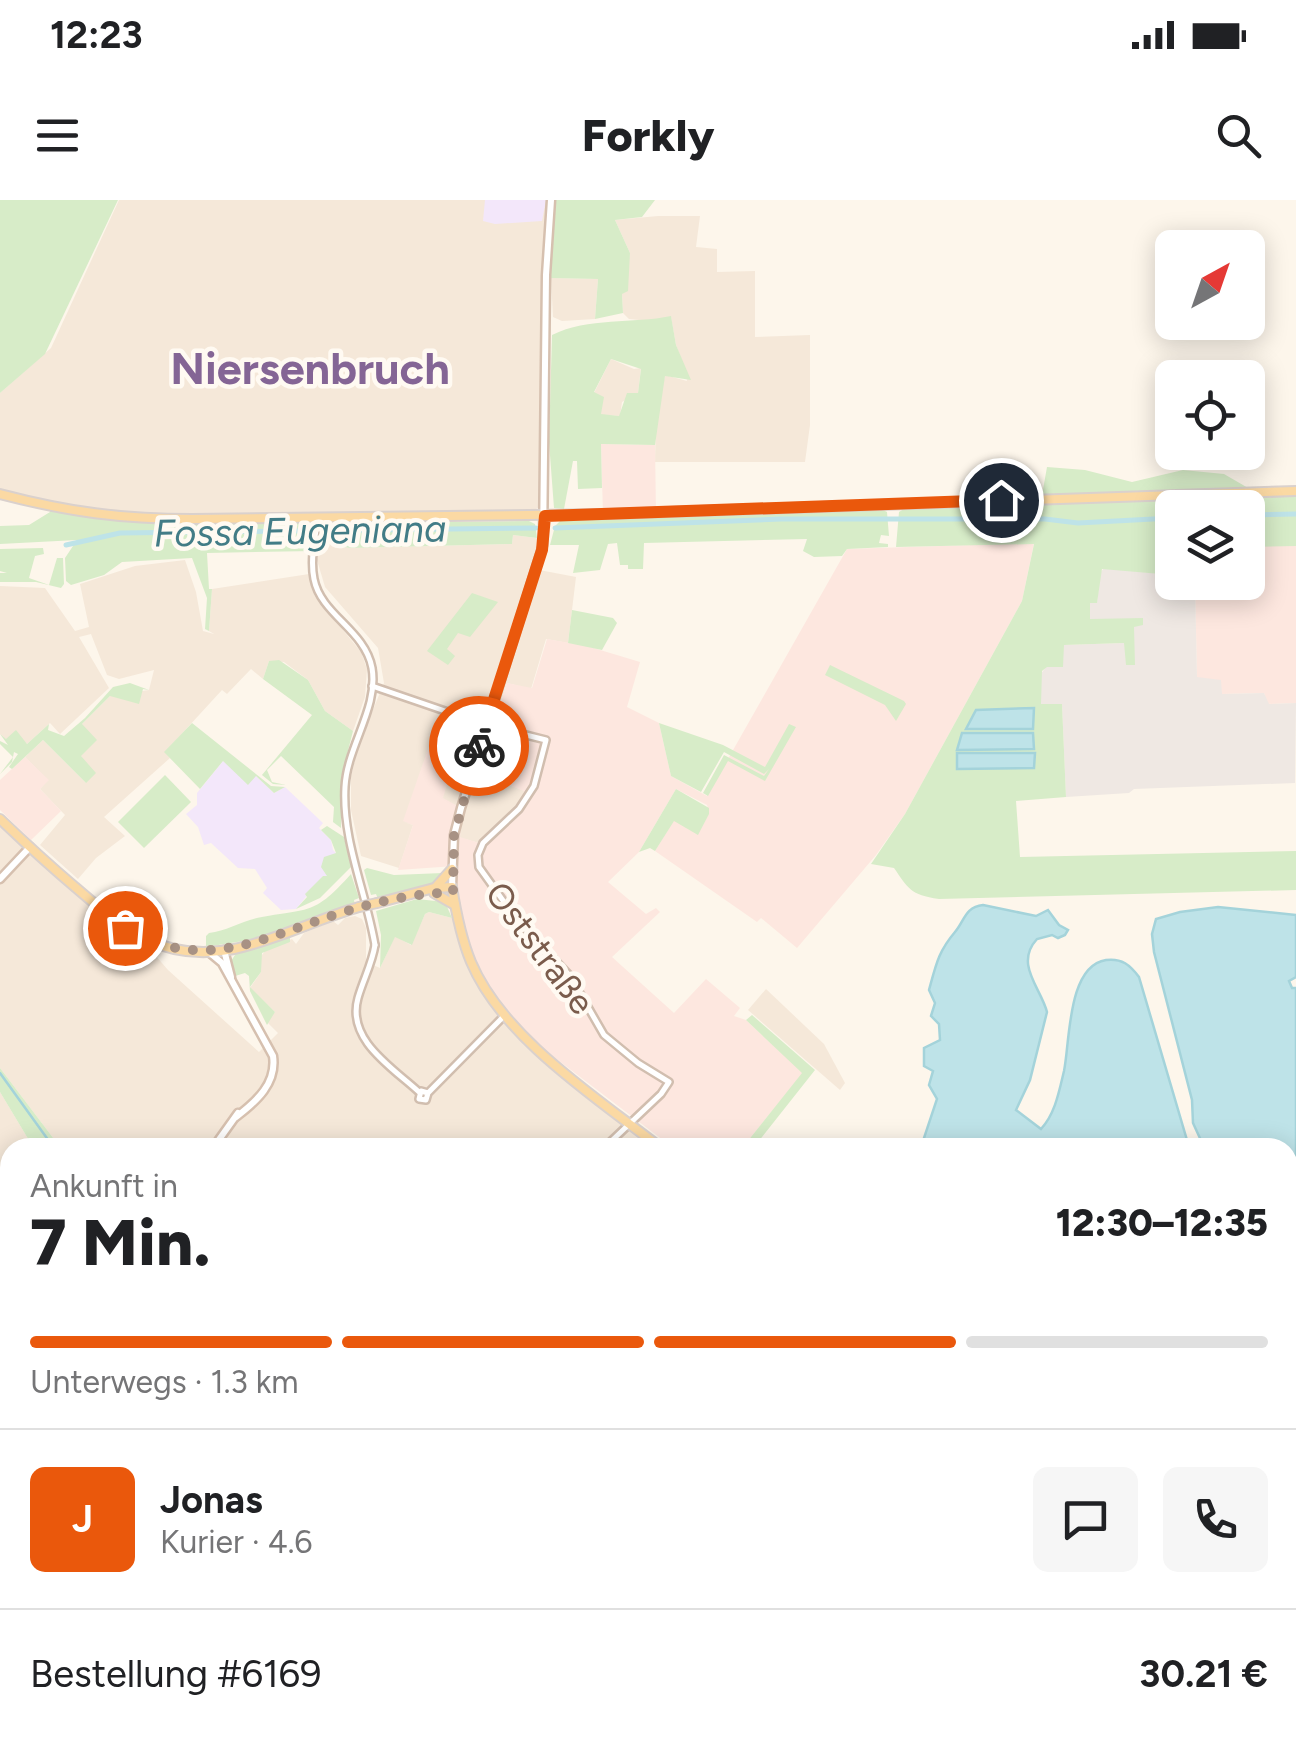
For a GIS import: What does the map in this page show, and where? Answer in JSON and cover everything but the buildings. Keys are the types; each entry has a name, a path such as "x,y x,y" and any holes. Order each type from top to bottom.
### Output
{"main road":[{"path":"551,200 546,275 542,550 456,823 453,890 471,963 504,1016 648,1138"},
{"path":"0,494 115,518 317,522 1296,491"},
{"path":"0,819 107,914 140,938 174,950 207,952 239,948 359,907 434,890 453,890"},
{"path":"0,879 30,848"},
{"path":"434,890 452,869"},
{"path":"434,890 455,905"},
{"path":"226,964 239,948"},
{"path":"220,1138 236,1116 265,1090 271,1078 273,1056 232,983 224,950"},
{"path":"207,952 226,964"}],"street":[{"path":"317,522 312,568 316,586 364,648 372,666 372,686 347,769 345,805 375,928 374,945 356,1003 358,1028 369,1045 419,1092 428,1093 504,1016"},
{"path":"372,686 486,725"},
{"name":"Oststraße","path":"486,725 546,740 534,786 520,809 483,843 478,854 479,866 518,920 570,976 604,1035 638,1063 667,1079 668,1085 630,1124"},
{"path":"615,1138 630,1124"}],"shaded area":[{"path":"119,200 549,200 540,506 531,513 157,517 88,509 0,490 0,393 51,348"},
{"path":"485,200 546,200 542,221 495,224 483,221"},
{"path":"700,216 696,247 717,249 717,272 755,271 755,337 810,335 810,425 805,462 655,462 656,417 665,375 687,381 671,317 649,321 629,319 623,313 622,294 630,253 615,220"},
{"path":"551,278 598,279 595,319 562,321 553,317"},
{"path":"611,359 641,368 638,393 622,402 620,416 600,415 594,393"},
{"path":"601,444 655,445 656,513 603,514"},
{"path":"513,535 537,538 534,569 576,577 568,643 546,639 531,689 507,683 478,773 525,791 520,802 479,843 404,822 413,825 399,868 361,856 351,810 351,777 358,746 384,683 378,648 325,587 317,560 319,543 350,548 512,544"},
{"path":"1034,543 1022,601 905,814 876,855 797,948 761,918 757,922 655,851 674,820 698,834 709,813 707,805 676,789 639,852 608,882 646,914 656,908 660,912 612,957 674,1013 706,979 740,1008 734,1016 746,1020 803,1073 750,1138 660,1138 529,1038 485,985 471,956 463,925 455,866 398,870 413,825 403,821 431,740 447,784 443,798 463,809 460,837 479,843 520,802 524,791 478,773 507,683 532,688 547,639 640,662 627,707 659,723 671,776 707,796 847,549"},
{"path":"1296,543 1296,703 1268,704 1264,693 1221,694 1207,681 1197,678 1195,600 1265,600 1265,545"},
{"path":"185,560 203,631 214,634 209,631 212,589 309,574 317,598 361,652 367,669 365,697 353,731 325,711 308,680 284,662 269,661 263,679 251,669 227,694 222,690 165,752 170,758 104,817 125,836 96,858 78,879 40,845 65,815 40,789 48,780 25,757 43,740 86,783 81,756 82,724 110,696 149,690 154,670 119,679 107,675 91,634 79,637 109,688 60,734 50,723 27,744 18,735 6,740 0,734 0,586 45,588 75,631 89,627 80,584 135,566"},
{"path":"1104,568 1155,573 1155,600 1195,600 1197,677 1221,680 1222,694 1264,693 1269,704 1296,703 1295,783 1134,789 1129,793 1066,797 1062,704 1041,704 1040,675 1063,645 1125,643 1134,626 1090,619 1090,601 1097,602"},
{"path":"25,757 49,780 40,789 61,811 31,840 0,810 0,780"},
{"path":"223,761 256,776 274,793 285,787 323,823 319,828 343,860 323,876 296,909 281,910 263,893 267,888 255,869 238,868 211,843 204,845 198,827 186,814 197,805 197,793"},
{"path":"0,825 143,941 168,970 259,1052 278,1033 266,1021 275,1012 250,988 261,972 259,959 265,951 292,939 296,944 304,933 333,921 338,925 355,916 362,919 366,928 366,962 380,968 395,936 411,945 425,914 452,918 463,925 529,1038 641,1138 53,1138 0,1068"},
{"path":"766,989 824,1044 845,1083 840,1090 748,1010"},
{"path":"0,1092 28,1138 0,1138"}],"green space":[{"path":"0,200 118,200 45,354 0,393"},
{"path":"551,200 655,200 642,217 615,220 630,253 628,291 622,294 623,313 595,319 598,279 549,278 554,226 549,226"},
{"path":"671,316 676,345 691,380 665,376 655,445 601,444 602,488 578,489 577,461 573,461 564,509 554,508 549,442 552,335 595,323","holes":["611,359 641,369 638,393 627,393 619,416 601,414 604,397 594,392"]},
{"path":"1047,467 1085,470 1132,482 1183,470 1224,474 1252,490 1155,490 1155,574 1102,569 1097,603 1090,603 1090,619 1143,618 1143,625 1134,627 1135,665 1126,665 1124,643 1064,645 1063,667 1042,671 1041,704 1062,704 1066,797 1016,801 1020,857 1296,851 1296,890 939,899 911,889 894,868 871,864 905,814 1022,601 1034,544 896,547 899,512 907,507 1041,501"},
{"path":"1296,491 1296,546 1265,547 1265,492"},
{"path":"48,506 79,513 317,518 314,551 207,553 212,589 209,631 205,629 207,598 192,558 122,562 104,575 71,585 66,581 65,558 77,540 0,544 0,526 29,525 50,512"},
{"path":"877,507 887,512 889,536 881,535 879,543 888,547 847,549 842,556 814,557 803,551 807,539 644,543 643,569 628,569 628,565 620,565 617,543 608,544 600,570 573,573 579,545 550,545 555,526 561,520"},
{"path":"326,523 535,524 537,538 513,535 512,544 350,548 319,543 321,526"},
{"path":"43,548 44,554 35,556 29,578 49,585 57,558 63,558 61,588 36,582 0,582 0,573 7,573 0,571 0,549"},
{"path":"472,593 498,602 470,637 458,633 447,649 455,656 448,665 427,651"},
{"path":"572,610 613,618 617,623 602,650 568,643"},
{"path":"279,660 308,680 325,711 353,731 341,778 341,828 333,822 334,807 281,756 267,770 272,782 286,785 273,784 262,775 312,715 263,679 269,661"},
{"path":"830,665 904,701 896,721 885,705 825,675"},
{"path":"130,683 149,690 143,689 139,704 110,696 82,724 97,740 81,756 96,773 86,783 43,740 12,769 9,767 18,754 14,752 13,757 0,744 8,745 0,734 6,739 16,730 27,744 49,724 48,730 64,736 113,687"},
{"path":"192,723 271,786 285,787 274,793 256,776 248,785 223,761 200,789 164,752"},
{"path":"659,723 723,745 765,767 789,724 796,727 765,781 728,761 708,796 703,793 724,755 764,776 769,769 764,774 724,752 701,792 671,776"},
{"path":"165,775 191,802 144,848 118,822"},
{"path":"676,789 709,808 698,835 674,821 655,851 650,848 639,852"},
{"path":"327,826 344,837 351,867 320,898 296,909 307,897 305,894 327,876 321,867 324,857 336,853 321,830"},
{"path":"364,870 394,875 443,873 430,887 378,899 376,894 371,895"},
{"path":"351,874 359,898 354,900 355,905 255,939 206,947 209,933 255,918 311,908"},
{"path":"417,899 445,902 452,918 425,914 412,945 395,937 380,968 381,935 376,911"},
{"path":"290,936 290,942 262,953 261,972 250,987 275,1012 267,1025 250,991 249,976 235,976 231,961 237,952"},
{"path":"752,1015 815,1070 761,1138 750,1138 802,1073 746,1020"},
{"path":"0,1068 53,1138 28,1138 0,1092"}],"water":[{"path":"1034,708 1033,729 966,729 976,710"},
{"path":"962,733 1033,733 1034,749 957,750"},
{"path":"957,753 1035,753 1034,768 957,769"},
{"path":"977,906 1036,916 1048,910 1068,930 1058,938 1052,935 1037,939 1028,958 1031,976 1047,1012 1030,1080 1016,1110 1041,1129 1046,1123 1062,1079 1077,990 1093,965 1117,960 1139,977 1186,1138 924,1138 937,1099 929,1085 933,1071 924,1066 924,1048 940,1040 939,1024 931,1016 935,1003 929,990 945,946 969,911"},
{"path":"1218,907 1296,915 1296,977 1289,981 1296,988 1296,1138 1200,1138 1193,1123 1192,1100 1152,934 1156,919"}],"waterway":[{"name":"Fossa Eugeniana","path":"1265,515 1296,514"},
{"name":"Fossa Eugeniana","path":"555,528 781,519 1045,519 1078,523 1155,519"},
{"name":"Fossa Eugeniana","path":"66,545 120,533 536,528"},
{"path":"0,1073 47,1138"}],"way so far":[{"path":"125,928 174,950 224,950 359,907 415,894 453,892 454,836 479,746"}],"district":[{"name":"Niersenbruch","path":"310,368"}],"route":[{"path":"479,746 542,550 545,516 1001,500"}]}
